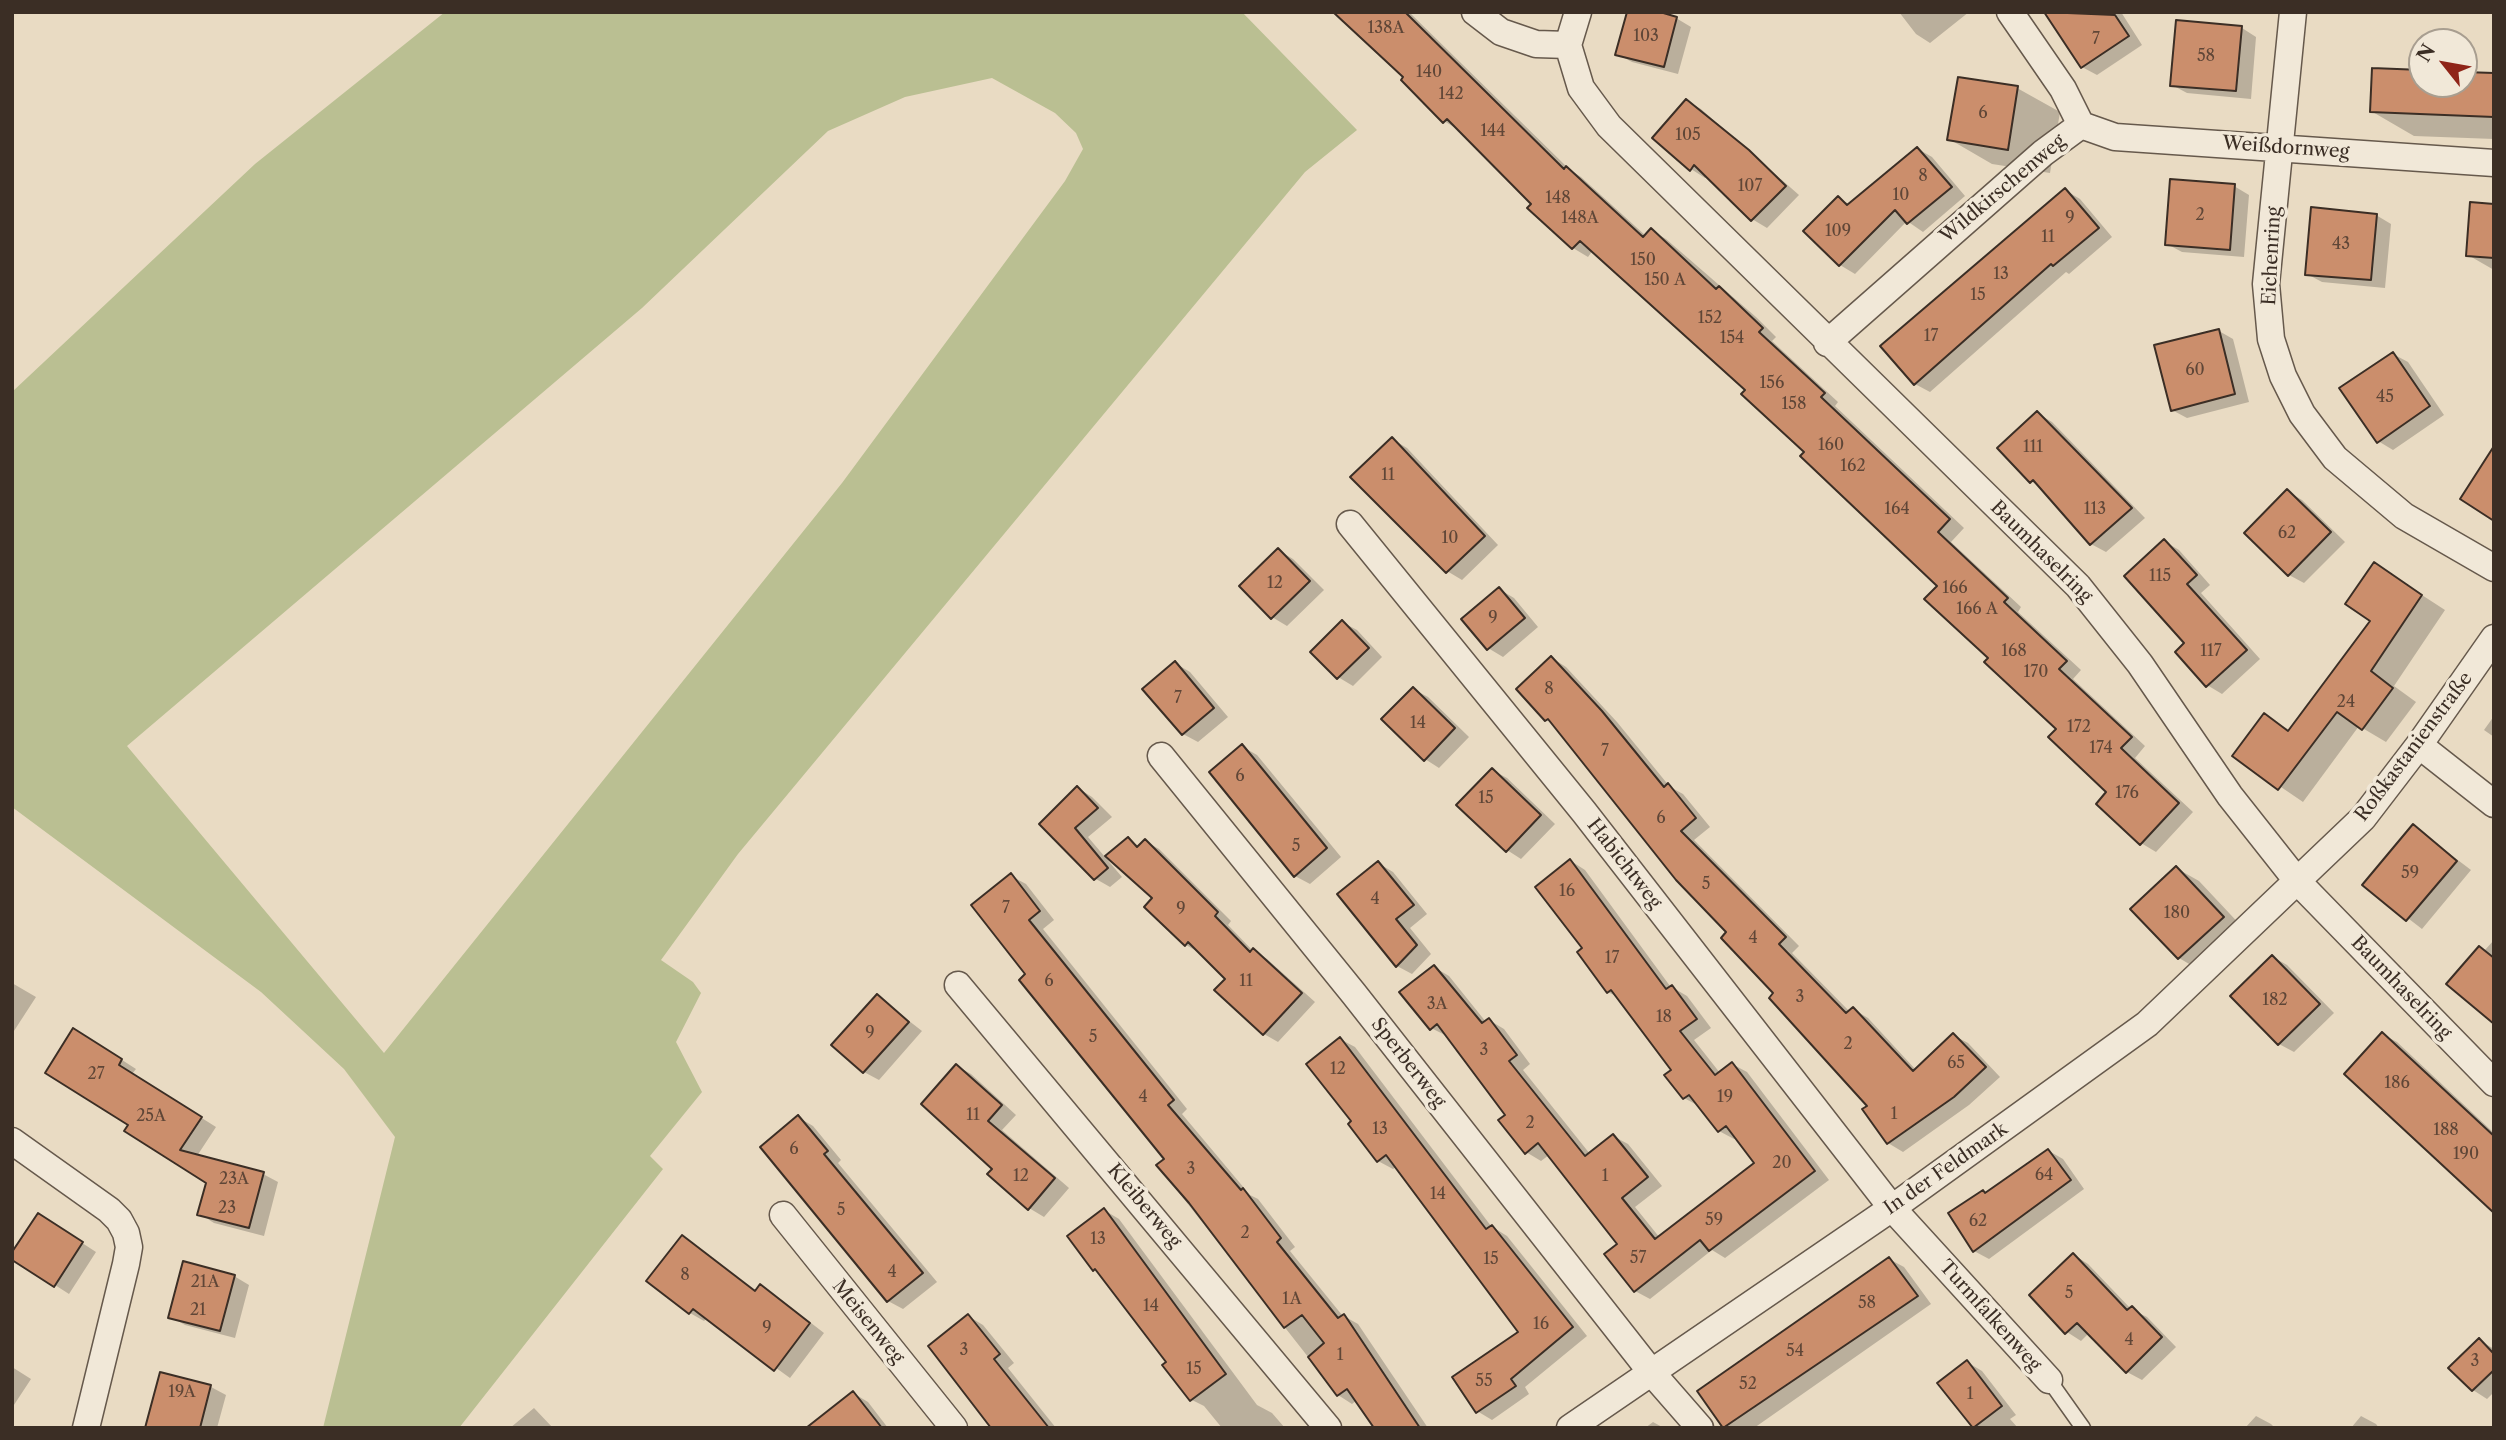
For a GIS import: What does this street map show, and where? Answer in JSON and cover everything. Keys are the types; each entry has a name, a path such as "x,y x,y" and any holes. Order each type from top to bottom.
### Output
{"street":[{"path":"1475,12 1501,32 1536,44 1569,45 1578,12"},
{"name":"Wildkirschenweg","path":"1827,343 2043,153 2081,125 2063,89 2010,12"},
{"name":"Eichenring","path":"2293,12 2266,284 2271,339 2292,395 2335,458 2404,516 2494,568"},
{"name":"Baumhaselring","path":"1569,45 1581,88 1609,126 1827,343 2078,586 2140,664 2230,796 2298,882 2494,1083"},
{"name":"Weißdornweg","path":"2081,125 2115,137 2494,163"},
{"name":"Habichtweg","path":"1350,524 1584,812 1892,1208"},
{"name":"Roßkastanienstraße","path":"2298,882 2363,818 2419,745 2494,638"},
{"path":"2419,745 2494,804"},
{"name":"Sperberweg","path":"1161,756 1354,993 1652,1373 1700,1428"},
{"name":"In der Feldmark","path":"1570,1428 1892,1208 2147,1024 2298,882"},
{"name":"Kleiberweg","path":"958,985 1328,1428"},
{"path":"12,1141 109,1210 120,1220 126,1233 129,1247 126,1264 86,1428"},
{"name":"Turmfalkenweg","path":"1892,1208 2049,1380"},
{"name":"Meisenweg","path":"783,1215 954,1428"}],"lane":[{"name":"Turmfalkenweg","path":"2049,1380 2083,1428"}],"green space":[{"path":"445,12 1242,12 1357,130 1305,172 738,854 661,960 693,982 701,993 676,1042 702,1092 650,1156 663,1169 459,1428 323,1428 395,1137 344,1069 261,992 12,807 12,392 255,164","holes":["992,78 1055,113 1076,133 1083,149 1065,181 842,483 384,1053 127,746 642,308 828,131 905,97"]}],"building":[{"path":"1333,12 1405,12 1564,169 1566,166 1643,237 1651,228 1716,289 1719,286 1763,328 1759,332 1825,393 1821,397 1950,519 1938,532 2008,598 2004,602 2067,661 2059,669 2132,737 2121,748 2179,803 2140,845 2096,804 2106,792 2048,737 2056,729 1984,662 1988,658 1924,599 1937,586 1800,456 1804,452 1741,394 1745,390 1580,241 1572,249 1527,208 1531,204 1447,119 1443,123 1401,80 1403,77"},
{"path":"1627,12 1660,12 1677,17 1664,67 1615,55"},
{"path":"2044,12 2115,15 2129,36 2081,68"},
{"path":"2176,20 2242,26 2236,91 2170,86"},
{"path":"2372,68 2408,69 2408,98 2478,98 2478,72 2494,73 2494,117 2370,112"},
{"path":"1958,77 2018,86 2008,150 1947,140"},
{"path":"1686,99 1749,150 1786,186 1751,221 1694,165 1690,171 1652,138"},
{"path":"1917,147 1952,187 1907,224 1895,210 1839,266 1803,231 1838,196 1847,205"},
{"path":"2170,179 2235,184 2230,250 2165,245"},
{"path":"2065,188 2099,228 2053,266 2051,264 1914,385 1880,346"},
{"path":"2470,202 2494,204 2494,258 2466,256"},
{"path":"2311,207 2377,214 2371,280 2305,275"},
{"path":"2219,329 2235,394 2171,411 2154,345"},
{"path":"2393,352 2430,406 2377,443 2339,388"},
{"path":"2037,411 2132,508 2090,545 2033,480 2030,483 1997,448"},
{"path":"1392,437 1485,536 1446,573 1350,477"},
{"path":"2494,446 2494,521 2460,499"},
{"path":"2287,489 2331,532 2288,576 2244,533"},
{"path":"2164,539 2197,575 2187,584 2247,650 2206,687 2175,652 2184,643 2124,576"},
{"path":"1278,548 1310,581 1271,619 1239,586"},
{"path":"2374,562 2422,595 2371,671 2393,688 2362,730 2337,712 2278,790 2232,756 2264,713 2288,731 2370,621 2345,604"},
{"path":"1499,587 1525,618 1487,650 1461,619"},
{"path":"1342,620 1369,648 1337,679 1310,652"},
{"path":"1551,656 1602,711 1664,787 1668,783 1696,818 1681,831 1786,937 1779,944 1846,1013 1853,1007 1913,1071 1953,1033 1986,1067 1954,1097 1887,1144 1862,1109 1867,1106 1769,998 1773,993 1721,938 1726,932 1676,880 1548,719 1545,721 1516,689"},
{"path":"1175,661 1214,708 1182,735 1142,689"},
{"path":"1413,687 1455,728 1424,761 1381,719"},
{"path":"1242,744 1327,848 1294,877 1209,772"},
{"path":"1492,768 1541,815 1506,852 1456,805"},
{"path":"1077,786 1098,808 1075,828 1108,868 1094,880 1039,824"},
{"path":"2413,824 2457,861 2406,921 2362,885"},
{"path":"1128,837 1137,847 1145,839 1218,912 1215,916 1250,952 1253,948 1302,993 1263,1035 1214,990 1225,979 1188,942 1185,946 1144,907 1152,898 1105,856"},
{"path":"1570,859 1666,989 1672,985 1697,1019 1680,1031 1715,1075 1732,1062 1815,1171 1709,1251 1700,1240 1634,1292 1604,1254 1617,1244 1538,1143 1525,1154 1498,1120 1505,1115 1437,1024 1430,1030 1399,992 1434,965 1482,1023 1489,1018 1517,1055 1509,1061 1585,1156 1613,1134 1648,1177 1622,1198 1655,1239 1754,1163 1726,1126 1718,1132 1689,1095 1683,1099 1664,1075 1671,1070 1611,990 1607,993 1577,952 1582,948 1535,887"},
{"path":"1378,861 1414,905 1396,919 1417,945 1396,967 1337,894"},
{"path":"2176,866 2224,917 2178,959 2130,909"},
{"path":"1011,873 1040,911 1029,920 1174,1100 1168,1105 1241,1190 1243,1188 1281,1238 1277,1242 1338,1318 1344,1314 1420,1428 1374,1428 1347,1389 1337,1396 1308,1357 1324,1343 1302,1315 1284,1328 1189,1203 1156,1165 1164,1159 1019,980 1025,974 971,905"},
{"path":"2479,946 2494,958 2494,1024 2446,984"},
{"path":"2272,955 2320,1004 2278,1045 2230,996"},
{"path":"877,994 909,1022 863,1073 831,1045"},
{"path":"73,1028 122,1059 119,1065 202,1117 180,1150 264,1172 249,1228 197,1215 206,1183 124,1131 128,1125 45,1073"},
{"path":"2382,1032 2494,1136 2494,1213 2344,1074"},
{"path":"1340,1037 1486,1229 1492,1225 1573,1327 1511,1379 1516,1386 1476,1413 1452,1377 1518,1332 1386,1155 1377,1162 1348,1124 1351,1121 1306,1064"},
{"path":"956,1064 1002,1105 988,1121 1055,1178 1028,1210 987,1174 992,1169 921,1104"},
{"path":"798,1115 828,1151 824,1154 923,1273 887,1302 760,1147"},
{"path":"2048,1149 2071,1180 1973,1252 1948,1213 1983,1190 1985,1193"},
{"path":"1104,1208 1226,1374 1190,1401 1162,1365 1166,1362 1067,1236"},
{"path":"38,1213 83,1242 54,1287 12,1260 12,1252"},
{"path":"682,1235 755,1291 760,1284 810,1323 774,1371 693,1309 689,1314 646,1281"},
{"path":"2073,1253 2127,1310 2132,1306 2162,1337 2126,1373 2077,1323 2065,1334 2029,1295"},
{"path":"1889,1257 1918,1296 1723,1428 1697,1391"},
{"path":"183,1261 235,1275 220,1331 168,1318"},
{"path":"968,1314 1000,1354 994,1359 1049,1428 991,1428 928,1346"},
{"path":"2479,1338 2494,1354 2494,1370 2472,1391 2448,1368"},
{"path":"1967,1360 2002,1406 1973,1428 1937,1383"},
{"path":"160,1372 211,1385 200,1428 145,1428"},
{"path":"853,1391 882,1428 806,1428"}]}
